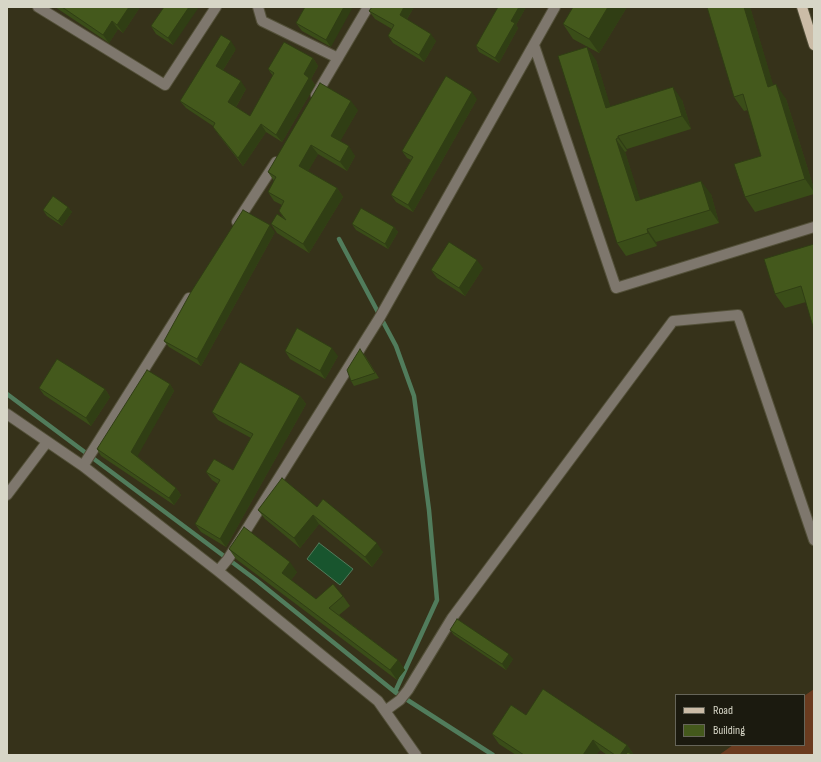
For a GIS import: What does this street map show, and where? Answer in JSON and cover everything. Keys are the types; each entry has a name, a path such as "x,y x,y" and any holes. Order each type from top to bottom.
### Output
{"main road":[{"path":"802,7 814,46"}],"street":[{"path":"38,7 164,85 216,7"},
{"path":"258,7 262,21 338,58"},
{"path":"311,105 368,7"},
{"path":"218,571 232,552 380,317 555,7"},
{"path":"534,44 616,288 814,227"},
{"path":"232,229 284,151"},
{"path":"85,463 194,289"},
{"path":"385,711 400,700 408,690 452,618 673,321 738,315 814,540"},
{"path":"7,414 47,442 85,463 378,701 416,755"},
{"path":"7,495 47,442"}],"shaded area":[{"path":"319,543 353,569 340,585 307,559"},
{"path":"814,689 814,755 719,755 732,746 805,746 805,695"}],"building":[{"path":"62,7 129,7 117,25 112,21 103,35"},
{"path":"164,7 189,7 168,38 151,26"},
{"path":"305,7 344,7 326,40 296,23"},
{"path":"372,7 404,7 400,15 431,34 419,55 388,36 394,25 369,11"},
{"path":"498,7 519,7 511,21 515,23 495,58 476,46"},
{"path":"573,7 608,7 589,39 563,24"},
{"path":"707,7 744,7 768,87 776,84 805,179 745,197 734,164 761,156 743,94 734,97"},
{"path":"221,35 231,41 216,66 241,81 228,102 250,116 274,73 268,69 284,42 313,58 304,74 309,78 276,135 261,124 238,158 213,127 215,123 180,101"},
{"path":"587,47 606,108 673,87 682,116 618,136 616,139 636,201 701,181 710,210 647,229 648,233 617,243 558,56"},
{"path":"446,76 472,92 408,205 391,195 413,157 402,151"},
{"path":"320,83 351,101 331,136 349,146 340,162 311,145 299,166 337,188 303,244 271,224 277,214 286,220 279,211 284,201 268,192 276,177 268,172"},
{"path":"53,196 68,207 58,221 43,210"},
{"path":"361,208 394,227 385,244 352,224"},
{"path":"243,210 270,225 197,359 164,341 191,292"},
{"path":"449,242 477,260 459,288 431,270"},
{"path":"814,244 814,330 801,286 775,294 764,259"},
{"path":"297,328 332,348 320,371 285,351"},
{"path":"360,349 375,373 351,381 347,370"},
{"path":"57,359 105,389 86,418 39,388"},
{"path":"240,362 300,396 220,539 195,524 220,480 206,472 214,459 233,470 253,434 212,412"},
{"path":"147,370 170,384 131,452 176,488 169,498 97,449"},
{"path":"282,478 317,507 323,499 377,543 365,557 313,515 294,538 258,510"},
{"path":"244,527 290,562 282,573 316,599 333,584 343,596 329,608 398,660 390,670 229,549"},
{"path":"457,619 509,654 502,664 450,630"},
{"path":"543,689 627,745 620,755 615,755 593,740 583,755 524,755 492,734 511,705 526,715"},
{"path":"628,752 633,755 625,755"}],"waterway":[{"path":"339,239 396,346 414,396 429,510 437,600 395,692"},
{"path":"7,394 256,580 395,692 493,755"}]}
